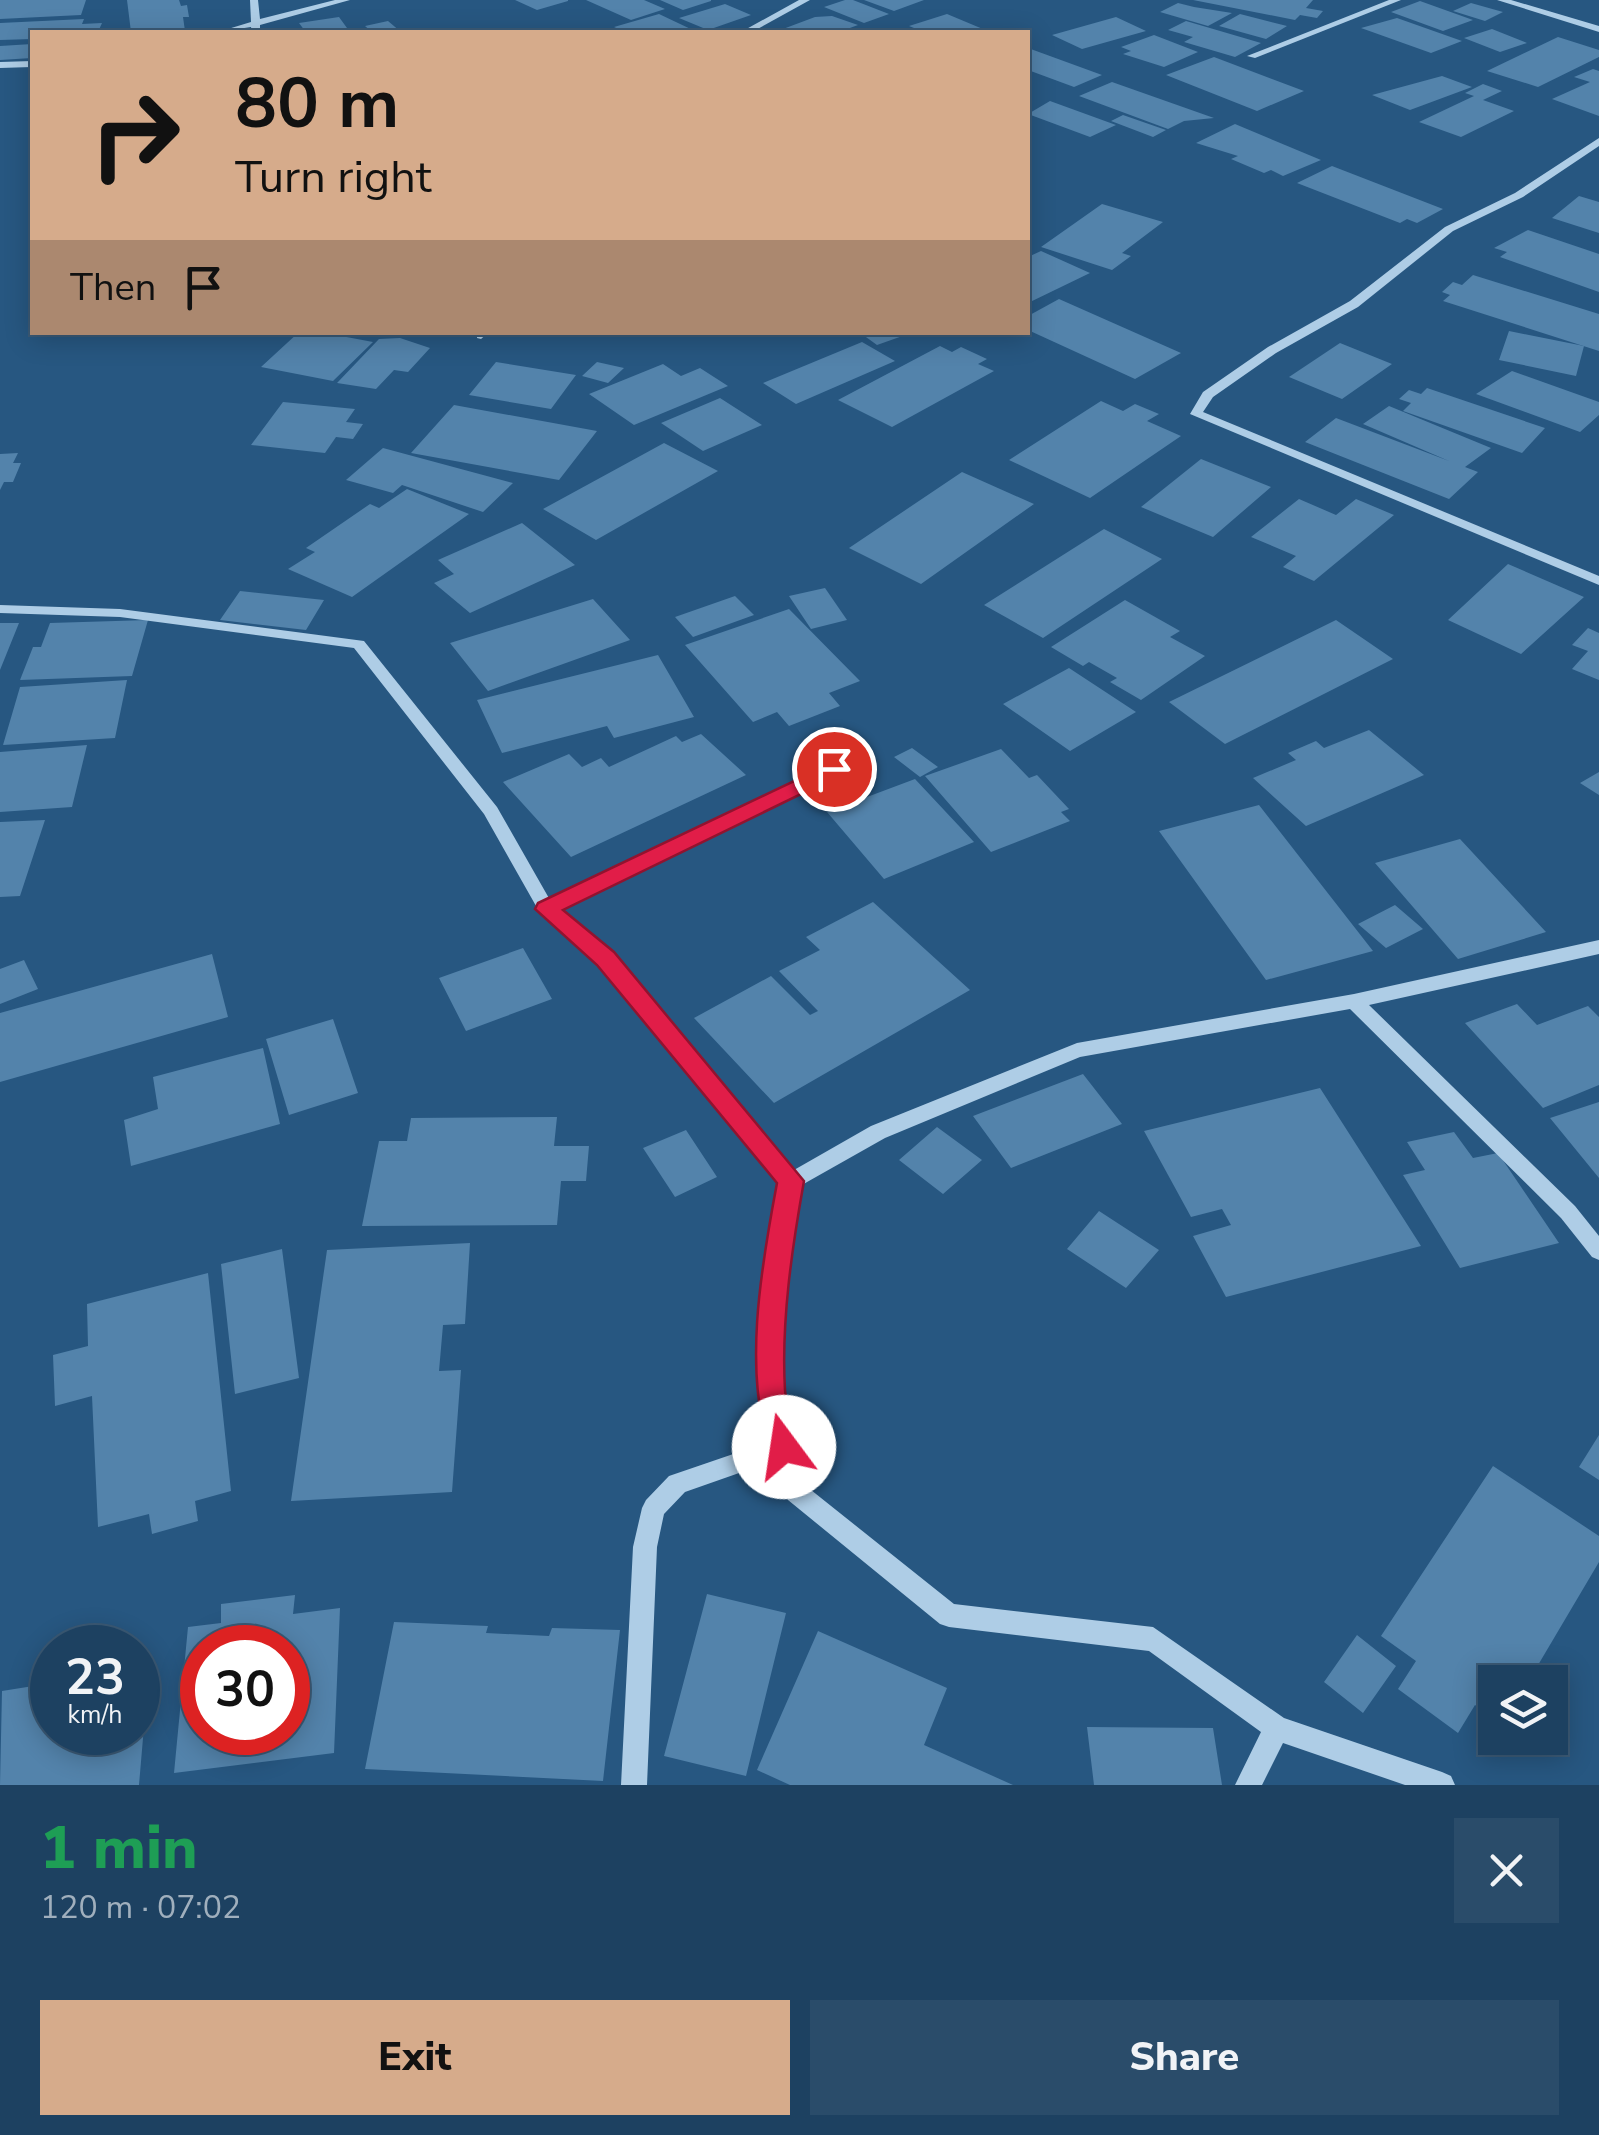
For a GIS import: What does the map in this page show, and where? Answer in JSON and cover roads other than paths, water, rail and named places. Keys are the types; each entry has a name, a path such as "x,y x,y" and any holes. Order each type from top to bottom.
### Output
{"street":[{"path":"254,0 256,29 346,0"},
{"path":"750,30 806,0"},
{"path":"1252,56 1397,0"},
{"path":"1501,0 1599,29"},
{"path":"0,66 30,64"},
{"path":"1599,141 1519,194 1449,230 1354,304 1272,350 1208,395 1196,414 1599,582"},
{"path":"0,609 120,613 359,644 491,810 546,909 605,958 791,1181"},
{"path":"546,909 860,758"},
{"path":"791,1181 878,1132 1078,1050 1354,1002 1599,947"},
{"path":"1354,1002 1568,1212 1599,1251"},
{"path":"791,1181 780,1240 770,1392 796,1492 949,1615 1153,1639 1277,1728 1442,1785"},
{"path":"634,1785 644,1547 654,1508 677,1484 784,1447"},
{"path":"1248,1785 1277,1728"}]}
